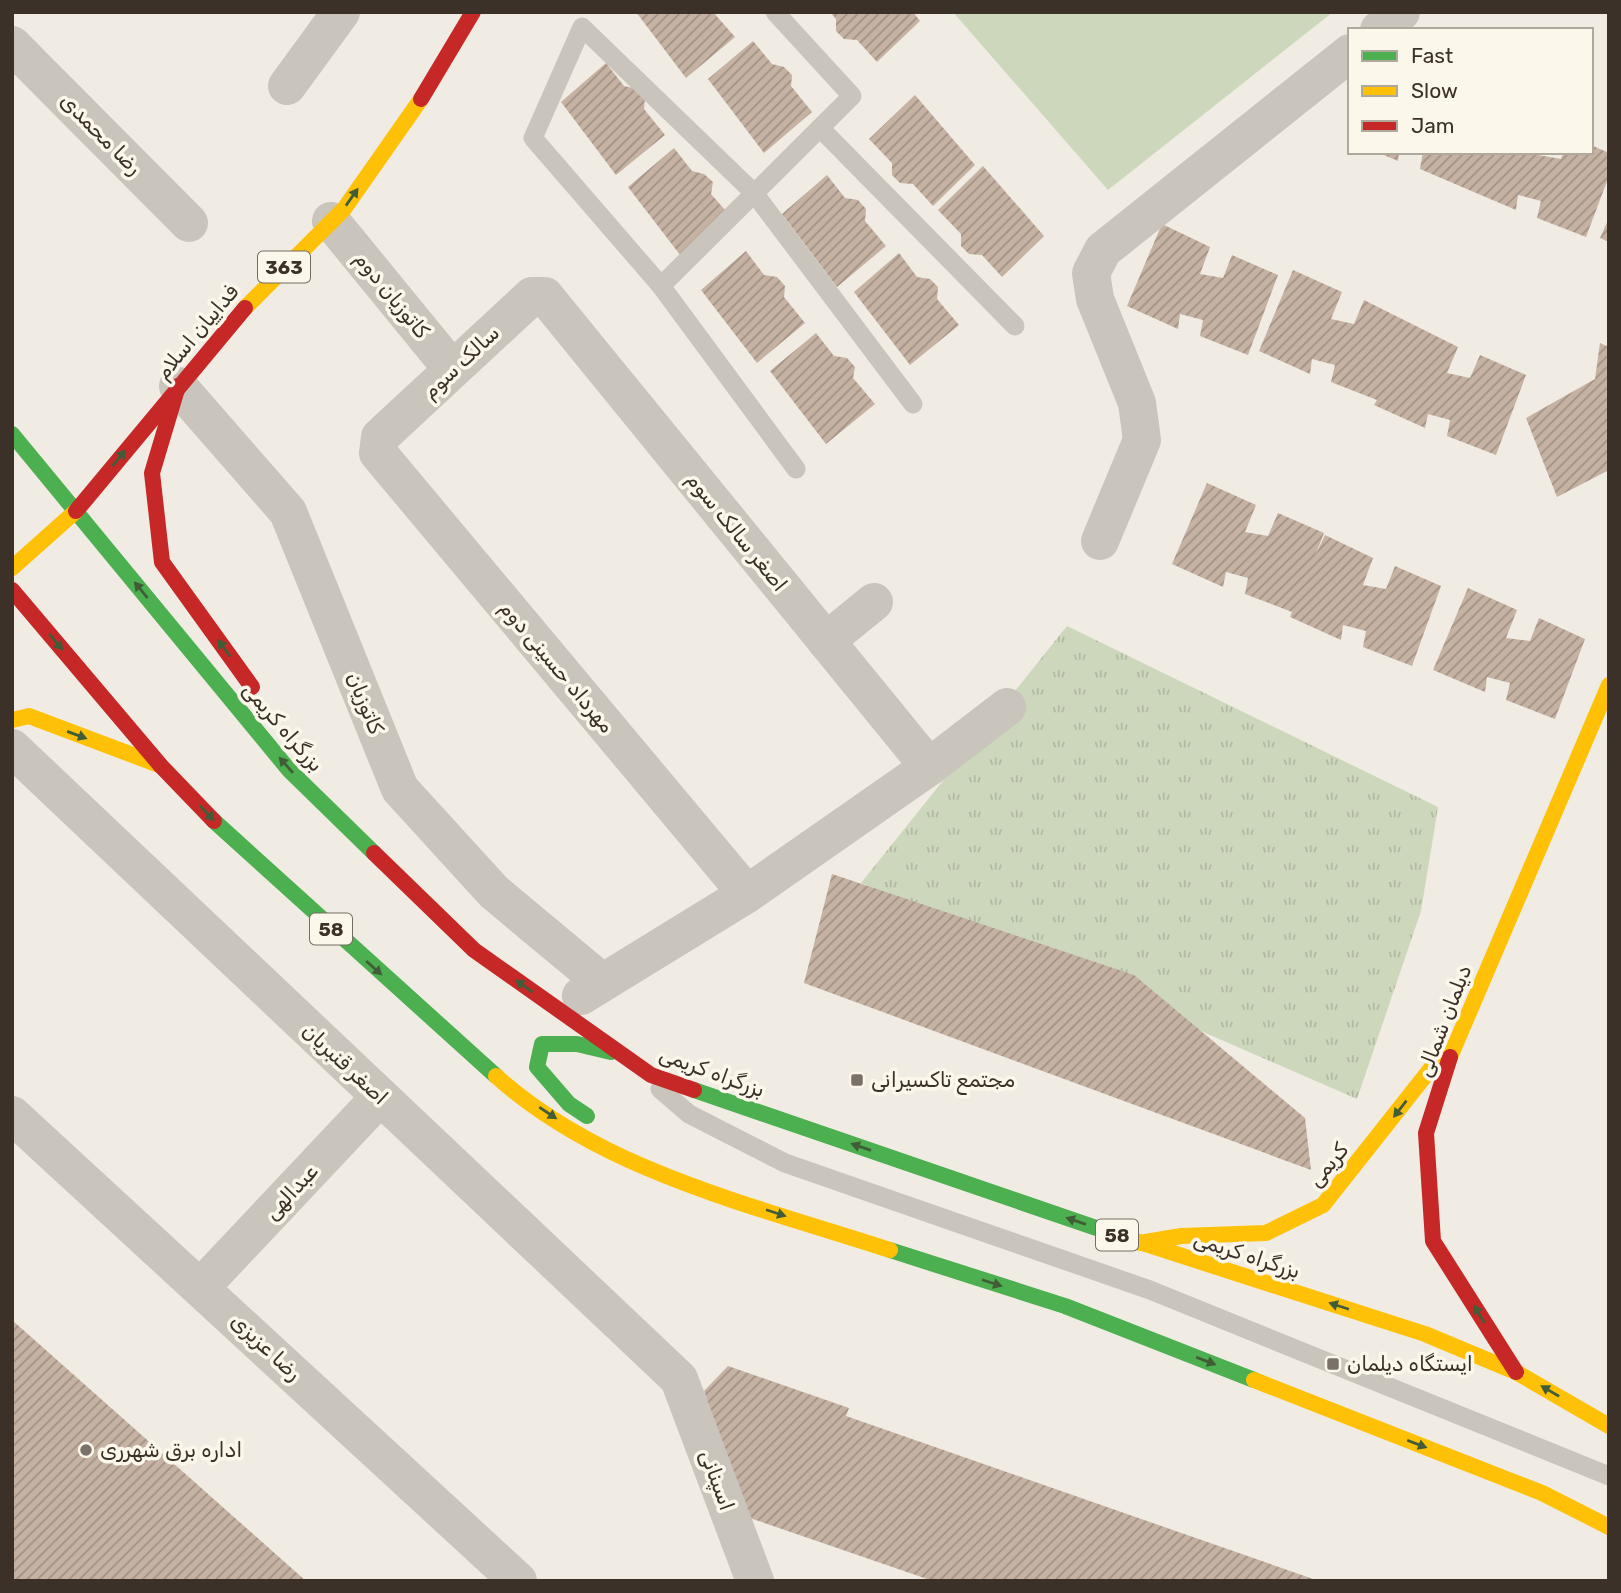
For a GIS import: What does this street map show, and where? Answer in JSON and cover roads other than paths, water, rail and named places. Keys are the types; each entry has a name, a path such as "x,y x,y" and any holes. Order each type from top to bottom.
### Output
{"main road":[{"name":"فداییان اسلام","path":"12,568 76,510 259,291 344,209 437,76 473,12"},
{"path":"178,386 152,473 162,562 259,696"},
{"name":"بزرگراه کریمی","path":"12,434 289,770 474,950 651,1075 1139,1243 1425,1334 1516,1372 1609,1426"},
{"name":"58","path":"12,590 161,766 233,839 507,1086 608,1153 710,1192 1065,1306 1542,1493 1609,1527"},
{"name":"دیلمان شمالی","path":"1516,1372 1433,1241 1426,1133 1457,1036 1609,685"},
{"path":"12,720 29,716 161,766"},
{"path":"307,764 364,842"},
{"name":"کریمی","path":"1139,1243 1181,1236 1266,1233 1323,1205 1457,1036"},
{"path":"620,1054 577,1044 542,1044 537,1067 569,1104 710,1192"}],"street":[{"path":"288,86 341,12"},
{"path":"1381,28 1401,12"},
{"name":"رضا محمدی","path":"12,44 189,223"},
{"path":"1100,541 1142,440 1137,403 1095,299 1091,273 1103,250 1348,55"},
{"name":"کاتوزیان دوم","path":"331,221 452,369"},
{"name":"سالک سوم","path":"380,437 532,296 545,296"},
{"name":"اصغر سالک سوم","path":"545,296 929,767"},
{"name":"کاتوزیان","path":"178,386 288,512 400,789 495,892 602,982"},
{"name":"مهرداد حسینی دوم","path":"380,437 378,453 747,894"},
{"path":"826,641 874,602"},
{"path":"559,1011 747,894 929,767 1007,707"},
{"name":"اصغر قنبریان","path":"12,748 679,1378"},
{"name":"عبدالهی","path":"201,1287 380,1097"},
{"name":"رضا عزیزی","path":"12,1115 518,1581"},
{"name":"اسپنانی","path":"679,1378 762,1577"}],"lane":[{"path":"661,286 852,96 775,12"},
{"path":"796,468 661,286 533,138 582,27 754,193 914,404"},
{"path":"820,128 1016,326"},
{"path":"620,1054 689,1114 785,1163 1150,1290 1609,1476"}],"place":[{"name":"مجتمع تاکسیرانی","path":"857,1080"},
{"name":"ایستگاه دیلمان","path":"1333,1364"},
{"name":"اداره برق شهرری","path":"86,1450"}]}
